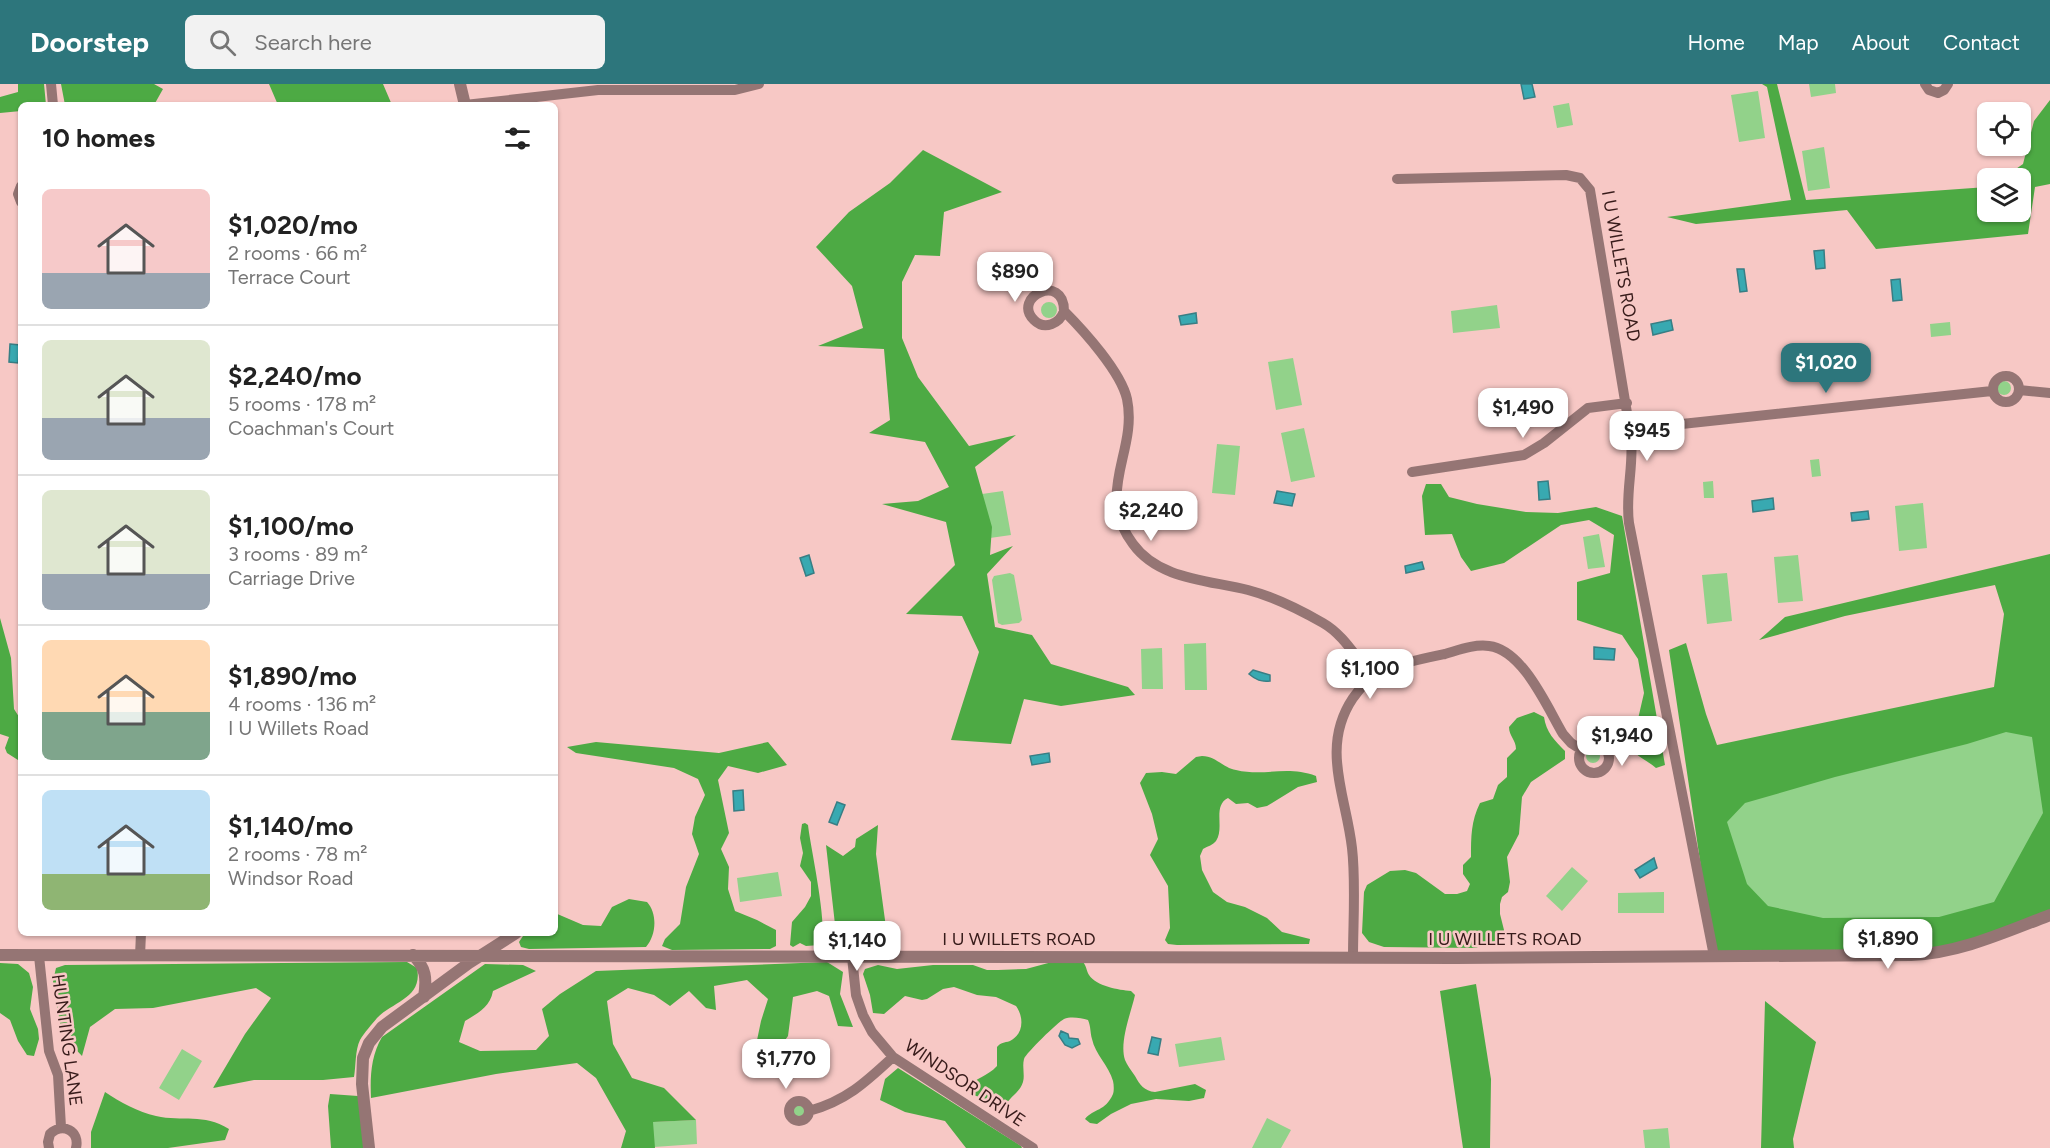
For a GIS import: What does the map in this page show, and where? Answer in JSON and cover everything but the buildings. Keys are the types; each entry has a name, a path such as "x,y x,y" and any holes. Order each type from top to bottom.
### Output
{"street":[{"path":"51,84 53,102"},
{"path":"460,84 464,102"},
{"path":"492,102 598,90 735,90 759,84"},
{"path":"1925,84 1929,90 1938,93 1948,84"},
{"name":"I U WILLETS ROAD","path":"1397,180 1556,174 1575,176 1585,181 1592,196 1627,403 1633,458 1628,516 1714,956"},
{"path":"1064,311 1113,369 1126,397 1129,423 1118,475 1116,501 1122,525 1134,546 1151,562 1169,572 1250,590 1320,621 1341,638 1372,676"},
{"path":"2005,375 2017,381 2019,390 2016,398 2008,402 2000,401 1992,391 1996,379 2005,375"},
{"path":"2019,390 2050,393"},
{"path":"1663,426 1992,391"},
{"path":"1412,472 1458,463 1524,455 1544,443 1588,408 1627,403"},
{"path":"1353,957 1352,849 1336,763 1336,744 1338,729 1348,706 1372,676 1403,664 1475,646 1498,648 1511,655 1522,665 1563,734 1582,750"},
{"name":"I U WILLETS ROAD","path":"0,955 1353,957 1930,953 1969,945 2050,915"},
{"path":"140,956 141,936"},
{"path":"369,1148 362,1084 363,1058 369,1043 382,1027 469,963 511,936"},
{"name":"HUNTING LANE","path":"39,956 50,1051 58,1075 61,1128"},
{"path":"413,956 422,964 426,974 424,997"},
{"name":"WINDSOR DRIVE","path":"852,957 856,995 863,1015 893,1057 1034,1148"},
{"path":"809,1111 831,1105 852,1093 893,1057"},
{"path":"49,1148 50,1134 61,1128 66,1128 75,1134 76,1148"}],"green space":[{"path":"18,84 44,84 46,102 18,102 18,111 0,113 0,97 18,92"},
{"path":"61,84 154,84 163,89 156,102 64,102"},
{"path":"269,84 383,84 391,102 277,102"},
{"path":"1762,84 1777,84 1806,200 1977,188 1977,222 2030,222 2028,234 1876,249 1847,210 1696,224 1667,217 1791,200 1767,87"},
{"path":"1809,84 1835,84 1836,93 1811,97"},
{"path":"1758,91 1765,138 1739,142 1731,95"},
{"path":"2050,100 2050,184 2035,187 2031,214 2031,168 2017,168 2023,164 2025,156 2031,156 2031,133 2034,121"},
{"path":"1569,103 1573,125 1557,128 1553,106"},
{"path":"1824,147 1830,188 1808,191 1802,151"},
{"path":"923,150 1002,192 944,212 940,256 915,255 902,282 902,338 918,377 969,446 1016,435 975,467 992,527 990,555 1013,546 987,574 995,627 1032,635 1051,664 1128,687 1135,695 1061,706 1024,699 1011,744 951,740 979,652 962,616 906,614 955,565 946,522 882,504 918,501 949,487 925,442 869,433 890,420 884,349 818,346 863,328 852,286 816,247 849,212 890,183"},
{"path":"1049,302 1057,310 1049,318 1041,310"},
{"path":"1497,305 1500,328 1453,333 1451,311"},
{"path":"1950,322 1951,335 1931,337 1930,324"},
{"path":"1293,358 1302,405 1276,410 1268,362"},
{"path":"2001,381 2007,381 2011,388 2007,395 2001,395 1997,391 1997,385"},
{"path":"1304,428 1315,477 1291,482 1281,433"},
{"path":"1217,444 1240,446 1235,495 1212,493"},
{"path":"1819,459 1821,476 1812,477 1810,460"},
{"path":"1713,481 1714,498 1704,498 1703,482"},
{"path":"1426,484 1441,484 1449,497 1526,512 1558,513 1596,507 1622,516 1665,765 1656,768 1634,752 1625,738 1627,730 1638,719 1644,693 1638,659 1622,635 1577,620 1577,582 1610,573 1614,535 1589,520 1561,525 1504,563 1471,571 1461,557 1452,534 1425,535 1422,496"},
{"path":"1003,491 1011,535 990,538 982,494"},
{"path":"1923,503 1927,548 1899,551 1895,506"},
{"path":"1599,534 1605,567 1588,569 1583,537"},
{"path":"2050,554 2050,915 1950,950 1714,956 1669,650 1686,643 1717,745 1994,687 2004,614 1995,585 1845,616 1759,640 1785,617","holes":["2006,732 2032,737 2043,813 1994,902 1939,917 1823,918 1768,906 1747,884 1727,822 1745,803"]},
{"path":"1798,555 1803,601 1778,603 1774,557"},
{"path":"1010,573 1014,575 1022,620 1019,623 1002,625 998,623 992,580 994,576"},
{"path":"1727,573 1732,621 1707,624 1702,575"},
{"path":"0,618 11,658 14,709 18,715 18,760 7,753 5,748 9,737 0,734"},
{"path":"1206,643 1207,690 1185,690 1184,644"},
{"path":"1162,648 1163,689 1142,689 1141,649"},
{"path":"1534,712 1544,717 1549,732 1565,751 1565,759 1531,782 1522,797 1519,834 1507,857 1510,882 1508,892 1502,897 1500,904 1504,930 1502,939 1475,948 1384,947 1369,942 1362,933 1364,892 1367,885 1390,871 1405,870 1416,873 1445,894 1467,891 1470,884 1463,874 1463,865 1471,857 1472,829 1477,810 1480,803 1493,799 1498,785 1507,777 1507,758 1516,749 1509,727 1517,718"},
{"path":"2031,722 2050,805 1994,918 1744,923 1720,800"},
{"path":"596,742 719,753 768,742 787,765 758,773 728,766 718,780 729,833 721,849 729,867 728,889 735,911 776,930 776,946 770,949 672,950 662,946 665,939 680,924 686,887 699,854 692,834 695,817 705,795 698,779 674,768 576,753 567,747"},
{"path":"1593,749 1598,751 1600,756 1598,761 1593,763 1588,761 1586,756 1588,751"},
{"path":"1202,756 1227,767 1247,772 1295,771 1316,776 1317,782 1298,787 1267,806 1257,808 1248,803 1236,804 1228,798 1221,806 1216,841 1203,849 1200,856 1202,870 1213,892 1227,902 1245,907 1267,918 1282,932 1310,939 1309,944 1177,945 1168,944 1165,940 1170,928 1168,886 1150,855 1158,839 1152,814 1140,783 1146,773 1176,774 1196,757"},
{"path":"802,824 808,825 818,888 823,924 822,938 820,945 806,946 800,943 793,947 790,945 792,922 811,896 811,882 800,866 803,853 800,838"},
{"path":"878,825 876,854 888,942 880,946 844,945 837,942 826,845 843,856 855,847 856,839"},
{"path":"1572,867 1588,881 1562,911 1546,896"},
{"path":"778,872 782,896 740,902 737,878"},
{"path":"1664,892 1664,913 1618,913 1618,893"},
{"path":"629,899 647,902 653,913 654,931 646,947 529,949 521,947 519,942 523,936 558,936 558,914 583,925 601,926 612,907"},
{"path":"407,962 417,968 416,986 406,998 377,1018 362,1037 357,1048 354,1077 323,1080 254,1080 213,1088 245,1034 271,998 256,988 153,1008 115,1009 90,1027 82,1056 62,1035 53,981 56,968 65,965"},
{"path":"827,962 843,972 840,994 853,1027 838,1026 829,996 817,991 793,997 788,1036 771,1060 756,1045 768,999 747,980 714,986 716,1010 706,1008 689,991 670,1006 654,995 628,988 607,1001 613,1044 632,1078 664,1088 696,1120 653,1122 655,1148 621,1148 626,1131 596,1078 577,1063 496,1074 371,1098 372,1066 382,1037 485,964 523,965 536,971 493,991 486,1005 465,1021 459,1042 480,1051 536,1050 549,1036 542,1009 560,994 596,971"},
{"path":"1052,962 1083,962 1092,979 1102,985 1131,991 1135,995 1123,1045 1125,1060 1143,1087 1155,1092 1195,1084 1206,1090 1204,1098 1189,1101 1156,1099 1131,1104 1097,1124 1090,1123 1085,1119 1107,1104 1113,1093 1113,1083 1094,1044 1088,1020 1070,1018 1064,1019 1026,1056 1023,1062 1024,1079 1021,1086 1004,1109 999,1108 989,1100 973,1095 968,1089 997,1066 998,1045 1010,1041 1018,1034 1021,1020 1016,1006 996,997 977,995 954,987 943,989 922,1000 905,996 884,1014 873,1013 863,974 865,969 878,965 897,969 933,965 973,965 987,970 998,970 1026,969"},
{"path":"0,963 18,964 29,973 33,987 30,1009 38,1029 39,1039 34,1056 27,1055 18,1041 10,1020 0,1013"},
{"path":"1476,984 1491,1079 1490,1148 1463,1148 1440,991"},
{"path":"1765,1001 1816,1042 1793,1139 1794,1148 1761,1148"},
{"path":"1221,1037 1225,1060 1179,1067 1175,1044"},
{"path":"182,1049 202,1061 179,1100 159,1088"},
{"path":"898,1068 1022,1148 966,1148 945,1121 905,1112 880,1100 885,1079"},
{"path":"105,1092 149,1114 166,1118 202,1119 229,1129 225,1140 168,1148 91,1148 91,1132"},
{"path":"330,1094 358,1096 365,1148 331,1148 328,1106"},
{"path":"799,1104 804,1106 806,1111 804,1116 799,1118 794,1116 792,1111 794,1106"},
{"path":"1267,1118 1291,1130 1281,1148 1252,1148"},
{"path":"696,1120 697,1144 654,1147 652,1122"},
{"path":"1668,1128 1670,1148 1645,1148 1643,1130"}],"water":[{"path":"1521,84 1532,84 1535,97 1524,99"},
{"path":"1824,250 1825,268 1816,269 1814,251"},
{"path":"1737,269 1744,269 1747,291 1740,292"},
{"path":"1900,279 1902,300 1893,301 1891,280"},
{"path":"1196,313 1197,323 1181,325 1179,316"},
{"path":"1671,320 1673,330 1653,335 1651,324"},
{"path":"10,344 18,345 18,363 9,362"},
{"path":"1548,481 1550,499 1539,500 1538,482"},
{"path":"1277,491 1295,494 1292,506 1274,503"},
{"path":"1773,498 1774,509 1753,512 1752,501"},
{"path":"1868,511 1869,519 1852,521 1851,513"},
{"path":"809,555 814,573 806,576 800,558"},
{"path":"1422,562 1424,569 1406,573 1405,566"},
{"path":"1594,647 1615,649 1614,660 1594,659"},
{"path":"1253,670 1270,675 1270,681 1254,678 1249,674"},
{"path":"1049,753 1050,762 1032,765 1030,756"},
{"path":"743,790 744,810 734,811 733,791"},
{"path":"837,802 845,805 837,825 829,822"},
{"path":"1654,858 1657,868 1640,878 1635,870"},
{"path":"1061,1031 1068,1034 1069,1038 1078,1039 1080,1044 1072,1048 1065,1045 1059,1036"},
{"path":"1152,1037 1161,1039 1158,1055 1148,1053"}]}
